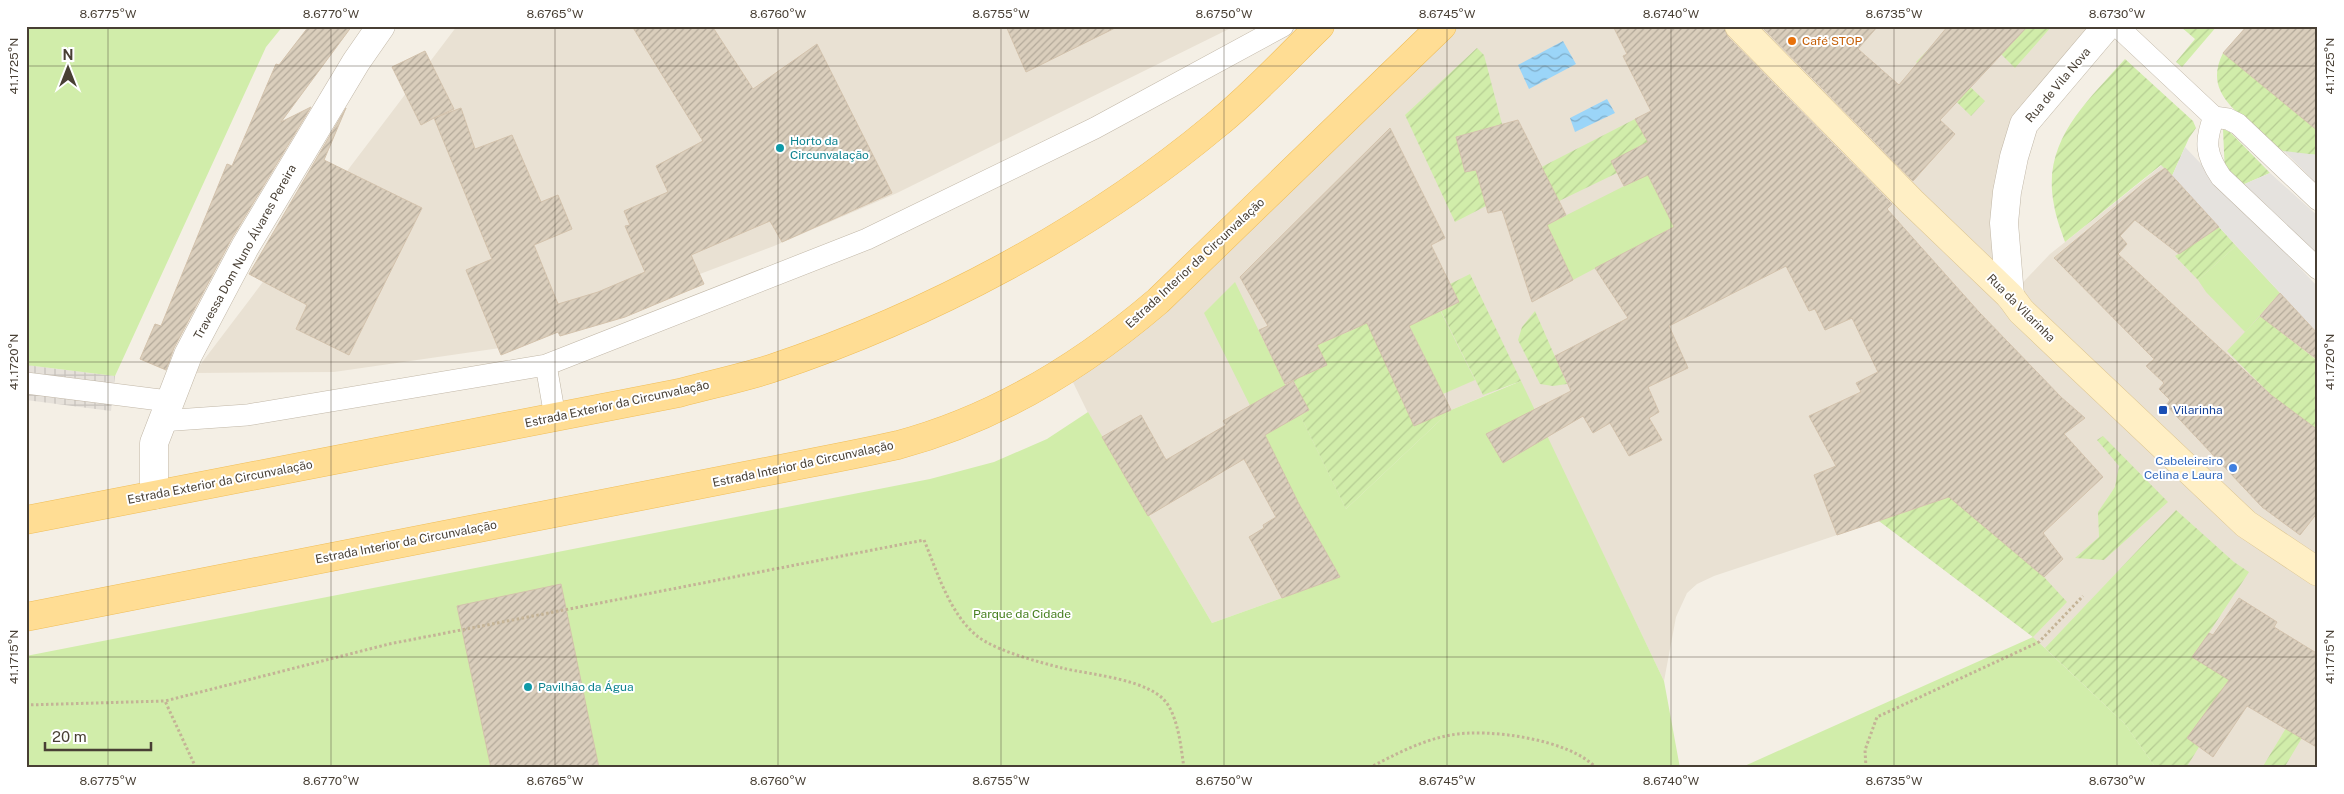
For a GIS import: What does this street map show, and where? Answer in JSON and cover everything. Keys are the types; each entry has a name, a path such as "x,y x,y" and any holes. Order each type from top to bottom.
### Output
{"main road":[{"name":"Estrada Exterior da Circunvalação","path":"26,520 679,393 770,369 858,335 1018,261 1097,213 1217,125 1320,26"},
{"name":"Estrada Interior da Circunvalação","path":"26,617 805,464 899,444 959,424 1030,392 1068,370 1124,330 1158,301 1442,26"},
{"name":"Rua da Vilarinha","path":"1739,26 1912,202 2010,296 2021,312 2246,524 2318,572"}],"street":[{"name":"Travessa Dom Nuno Álvares Pereira","path":"154,495 154,443 188,355 245,247 356,62 381,26"},
{"name":"Rua de Vila Nova","path":"2010,296 2004,242 2005,215 2014,157 2024,124 2108,26"}],"lane":[{"path":"26,383 165,411 247,415 546,365 867,239 1095,128 1282,26"},
{"path":"2117,26 2214,117 2228,119 2238,124 2318,200"},
{"path":"2214,117 2207,144 2210,161 2221,177 2318,269"},
{"path":"546,365 555,417"}],"path":[{"path":"26,705 165,701 389,644 924,540 954,606 977,636 1002,648 1053,665 1133,683 1158,695 1168,704 1173,717 1184,768"},
{"path":"1866,768 1865,750 1877,717 2039,642 2083,596"},
{"path":"165,701 196,768"},
{"path":"1369,768 1398,753 1451,735 1507,734 1558,746 1596,768"}],"shaded area":[{"path":"457,26 1235,26 897,193 774,246 507,347 334,372 194,373"},
{"path":"1442,26 2107,26 2024,124 2010,296 2050,254 2162,165 2318,334 2318,768 2156,768 2125,724 2033,637 1879,521 1714,576 1697,584 1687,593 1676,617 1664,681 1520,381 1451,410 1317,536 1340,577 1212,623 1088,413 1067,370"},
{"path":"2185,147 2318,287 2318,334 2172,176"},
{"path":"2284,151 2318,155 2318,185"},
{"path":"2270,173 2318,216 2318,256 2240,186"},
{"path":"26,365 115,376 111,411 26,400"}],"green space":[{"path":"26,26 283,26 266,47 115,376 26,365"},
{"path":"2028,26 2052,26 2015,68 2001,54"},
{"path":"2180,26 2217,26 2182,67 2176,62 2195,39"},
{"path":"1932,46 1943,61 1985,101 1971,116 1916,62"},
{"path":"1477,48 1484,55 1502,124 1456,137 1465,172 1476,170 1486,206 1455,222 1405,115"},
{"path":"2223,53 2318,131 2318,155 2296,154 2283,151 2269,141 2230,105 2223,96 2217,77 2218,66"},
{"path":"2125,59 2193,121 2196,128 2189,138 2172,176 2161,165 2065,242 2054,205 2052,182 2054,161 2070,124 2082,107"},
{"path":"1635,119 1648,142 1611,161 1617,173 1557,202 1516,180"},
{"path":"2223,129 2230,132 2270,173 2240,186 2225,174"},
{"path":"1648,174 1717,204 1573,280 1547,225"},
{"path":"2219,227 2236,246 2198,280 2175,256"},
{"path":"2236,246 2280,293 2245,332 2206,292 2198,280"},
{"path":"1412,254 1475,380 1443,394 1397,301"},
{"path":"1470,274 1521,381 1483,395 1441,311 1459,302 1450,284"},
{"name":"Parque da Cidade","path":"1235,282 1346,509 1451,410 1521,381 1664,681 1680,768 26,768 26,656 930,479 994,462 1047,439 1088,412 1212,623 1340,577 1299,504 1204,313"},
{"path":"1535,311 1567,384 1553,386 1540,384 1518,340 1522,327"},
{"path":"2260,316 2318,361 2318,444 2297,415 2271,395 2227,351"},
{"path":"1365,318 1390,371 1424,355 1451,410 1346,509 1300,415 1308,410 1283,359 1310,373 1327,365 1317,345 1359,327"},
{"path":"2103,436 2168,502 2104,560 2075,558 2099,537 2098,512 2115,487 2119,466 2097,440"},
{"path":"1949,497 2044,577 2067,602 2033,637 1879,521"},
{"path":"2176,510 2234,562 2249,572 2193,657 2238,685 2187,738 2199,747 2186,768 2156,768 2125,724 2045,648"},
{"path":"2033,637 2125,724 2156,768 1740,768"},
{"path":"2304,698 2318,711 2284,768 2262,768"}],"water":[{"path":"1563,41 1576,64 1529,89 1518,65"},
{"path":"1607,99 1615,113 1575,132 1570,118"}],"building":[{"path":"309,26 352,26 281,122 311,107 231,240 174,348 166,370 140,359 155,324 161,326 227,164 232,166 276,64 279,65"},
{"path":"632,26 712,26 753,89 817,44 892,193 782,242 770,221 691,255 704,284 625,317 560,336 558,332 501,355 466,270 492,259 434,118 461,108 475,149 512,135 541,202 558,195 572,229 534,245 558,304 598,292 645,272 625,226 630,225 624,211 668,192 656,166 703,141"},
{"path":"1006,26 1119,26 1026,72"},
{"path":"1613,26 1724,26 1728,37 1892,204 1887,209 1979,312 2061,397 2085,418 2064,434 2103,477 2043,533 2063,559 2044,577 1949,497 1837,535 1814,475 1836,466 1809,416 1861,392 1856,383 1878,372 1852,318 1825,330 1815,309 1809,311 1786,266 1669,326 1688,368 1648,387 1659,412 1649,418 1662,440 1629,456 1610,423 1593,433 1583,416 1503,463 1486,434 1571,391 1555,356 1628,318 1595,268 1674,227 1648,175 1624,186 1611,161 1648,142 1635,119 1651,111 1623,56 1627,54"},
{"path":"1761,26 1878,26 1858,49 1899,85 1948,26 2028,26 1940,120 1955,134 1913,181"},
{"path":"2247,26 2318,26 2318,131 2223,53"},
{"path":"425,51 454,109 421,125 392,67"},
{"path":"346,108 324,160 422,208 349,355 296,329 307,305 249,274"},
{"path":"1518,120 1566,215 1547,225 1573,280 1532,302 1502,210 1488,213 1476,170 1465,172 1456,137"},
{"path":"1390,128 1445,238 1431,245 1459,302 1409,326 1451,410 1414,426 1367,323 1317,345 1327,365 1285,384 1259,330 1268,326 1240,277"},
{"path":"2165,168 2219,227 2179,254 2135,220 2120,236 2127,244 2118,254 2271,395 2318,430 2318,512 2300,535 2262,507 2166,405 2170,400 2159,389 2164,383 2146,366 2154,359 2054,258 2145,182"},
{"path":"2280,293 2318,334 2318,360 2260,316"},
{"path":"1293,381 1309,410 1265,435 1299,504 1340,577 1282,598 1249,537 1264,528 1263,525 1276,517 1244,459 1148,516 1102,437 1141,415 1166,460 1226,425 1223,421"},
{"name":"Pavilhão da Água","path":"561,584 599,768 491,768 457,606"},
{"path":"2239,598 2277,622 2274,627 2318,654 2318,748 2247,706 2213,757 2187,738 2229,680 2192,657 2209,633 2213,635"}],"place":[{"name":"Café STOP","path":"1792,41"},
{"name":"Horto da Circunvalação","path":"780,148"},
{"name":"Vilarinha","path":"2163,410"},
{"name":"Cabeleireiro Celina e Laura","path":"2233,468"},
{"name":"Pavilhão da Água","path":"528,687"}]}
